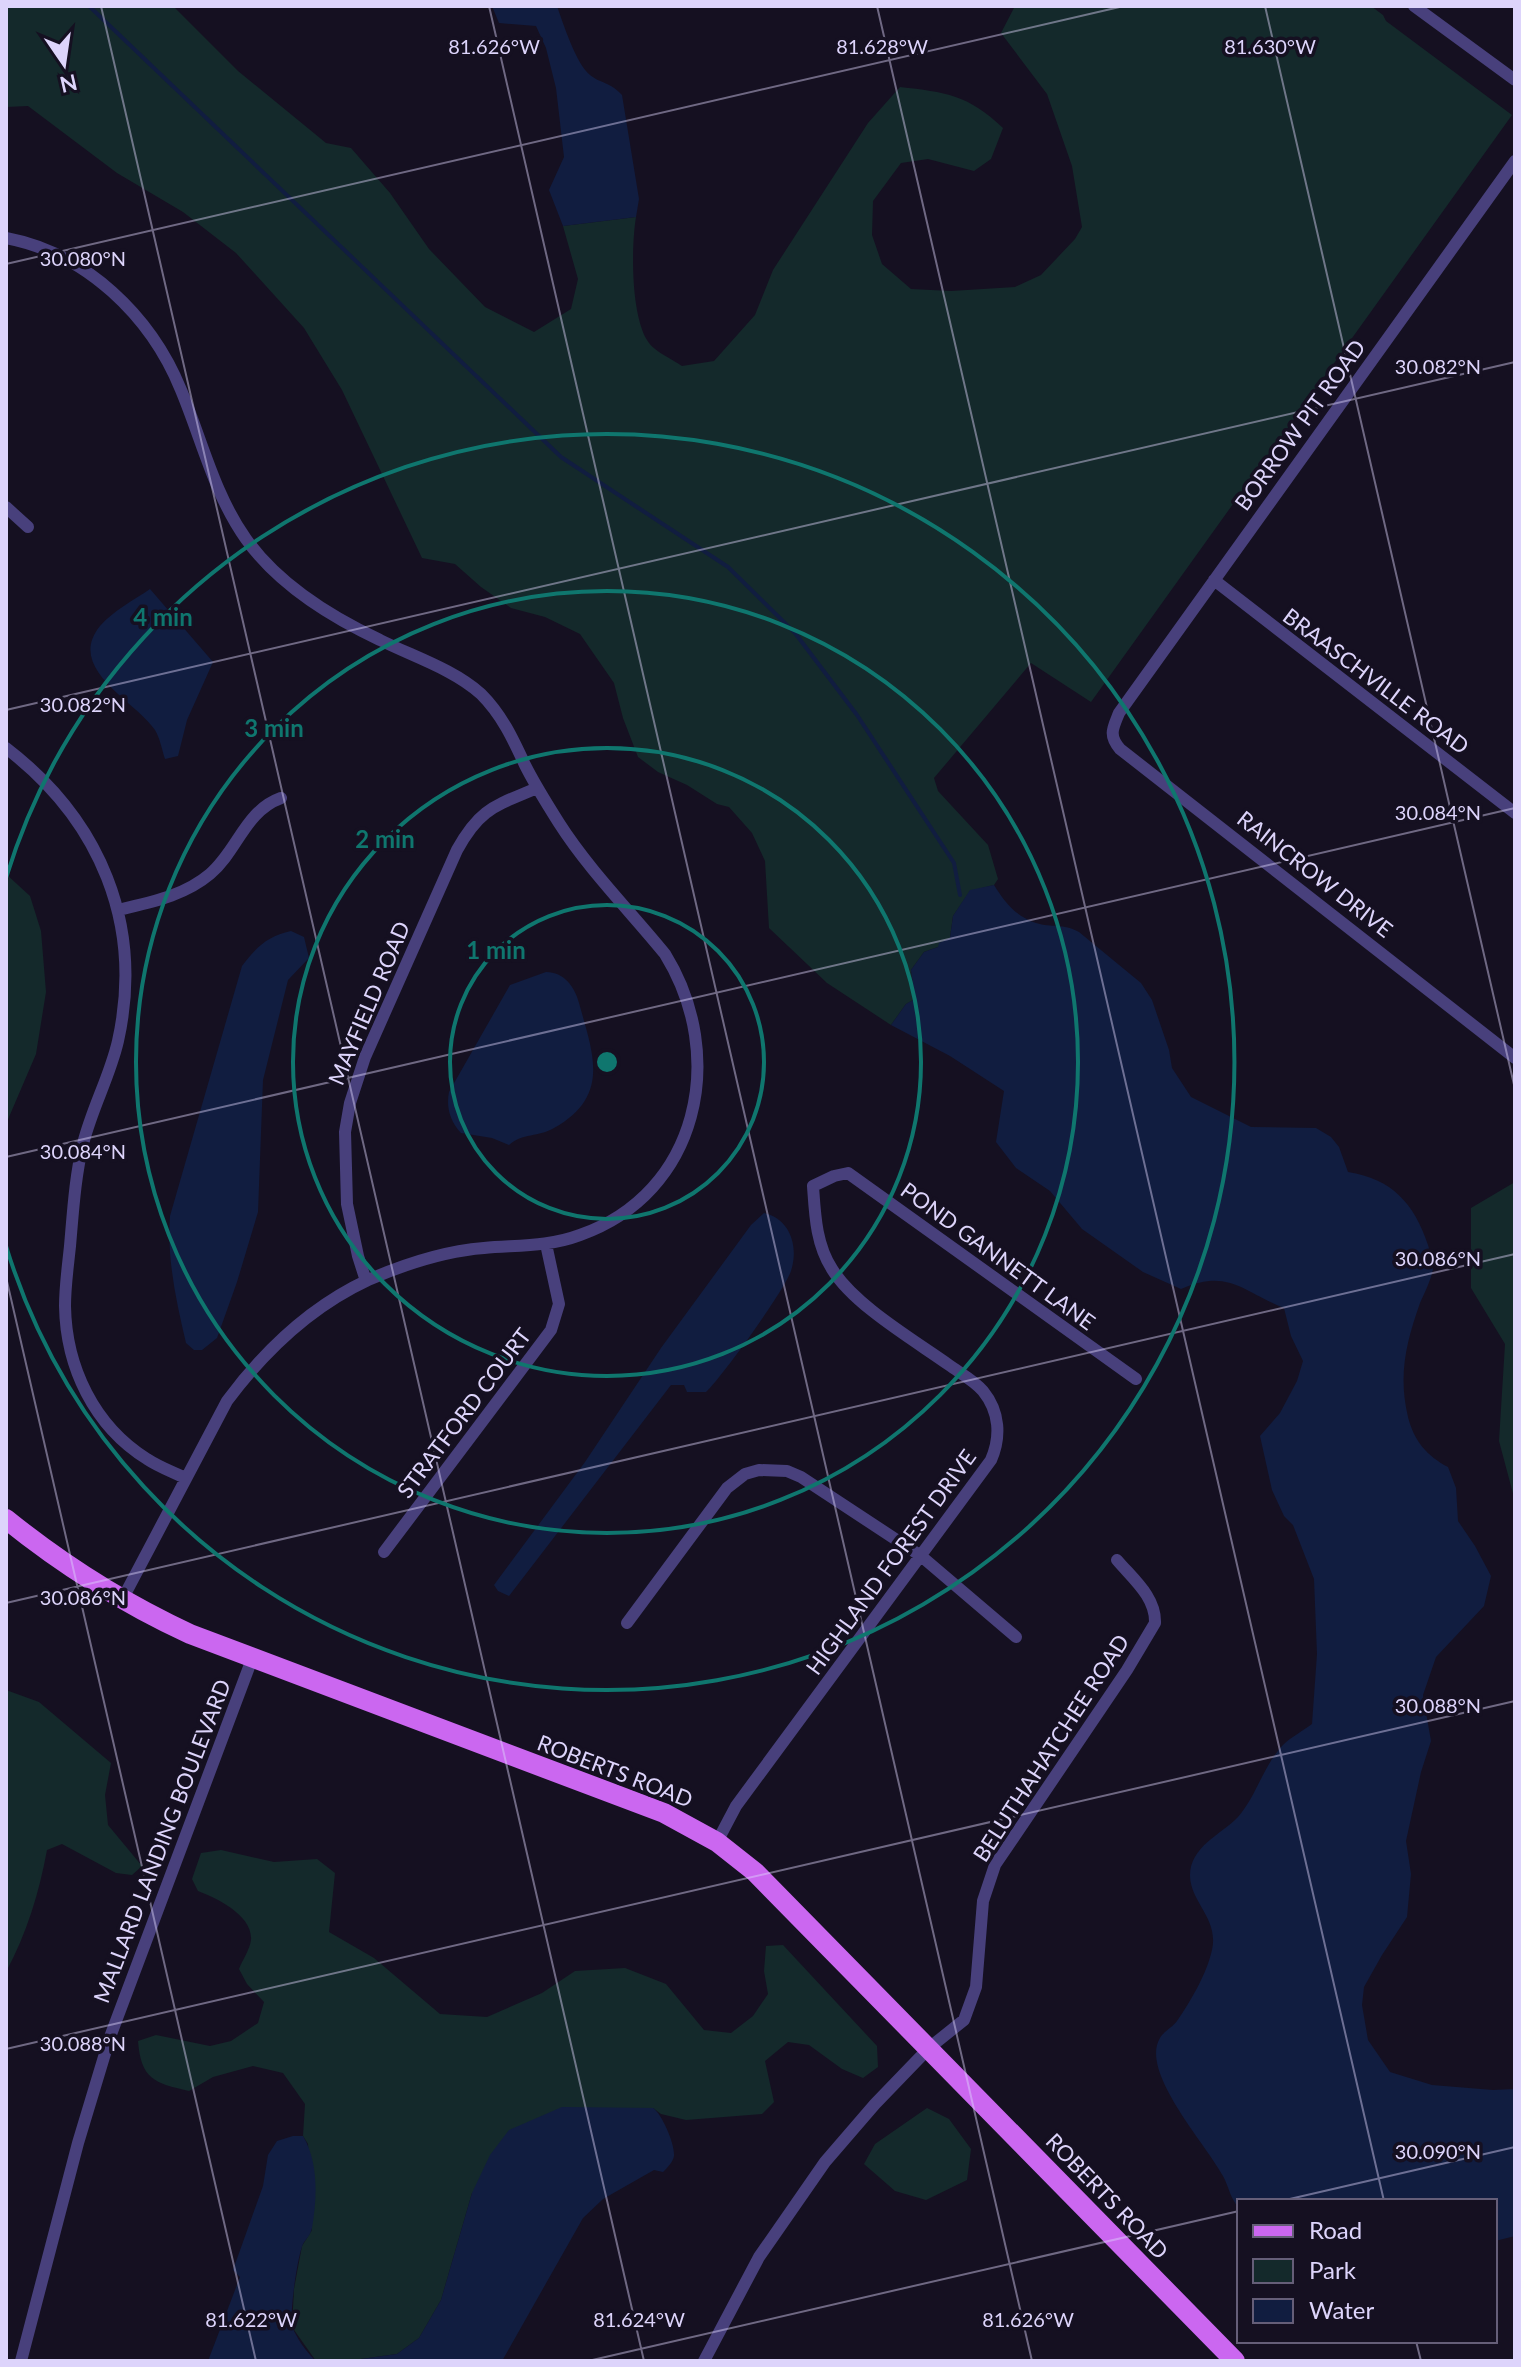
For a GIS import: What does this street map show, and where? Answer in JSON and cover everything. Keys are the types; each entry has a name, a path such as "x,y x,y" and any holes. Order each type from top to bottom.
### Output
{"main road":[{"name":"ROBERTS ROAD","path":"6,1519 42,1548 122,1600 190,1634 664,1813 717,1842 755,1872 1235,2361"}],"street":[{"path":"1414,6 1515,80"},
{"name":"BORROW PIT ROAD","path":"1119,713 1515,161"},
{"path":"6,238 42,249 72,263 106,287 136,315 170,365 222,499 249,543 279,575 378,640 459,678 478,692 501,717 537,788 587,861 665,954 686,994 699,1048 693,1109 678,1148 660,1176 638,1201 620,1215 582,1235 546,1244 458,1251 400,1267 366,1281 307,1317 262,1357 227,1401 122,1600"},
{"path":"6,507 28,527"},
{"name":"BRAASCHVILLE ROAD","path":"1214,580 1515,813"},
{"name":"RAINCROW DRIVE","path":"1119,713 1111,729 1112,738 1120,749 1515,1058"},
{"path":"6,748 53,790 83,828 98,855 118,910 125,965 118,1040 89,1121 79,1162 66,1329 78,1376 101,1417 138,1453 185,1478"},
{"name":"MAYFIELD ROAD","path":"366,1281 351,1230 344,1178 345,1132 354,1084 470,826 492,807 537,788"},
{"path":"118,910 166,898 197,884 223,861 252,816 281,798"},
{"name":"POND GANNETT LANE","path":"834,1176 848,1173 1136,1379"},
{"name":"HIGHLAND FOREST DRIVE","path":"717,1842 736,1806 991,1460 998,1436 993,1406 979,1387 853,1295 831,1268 816,1227 813,1186 834,1176"},
{"name":"STRATFORD COURT","path":"384,1552 551,1330 559,1304 546,1244"},
{"path":"627,1623 727,1488 745,1474 773,1469 801,1477 921,1556 1016,1637"},
{"name":"BELUTHAHATCHEE ROAD","path":"704,2361 732,2303 791,2208 838,2146 929,2048 964,2020 976,1987 983,1901 995,1865 1155,1623 1154,1606 1117,1560"},
{"name":"MALLARD LANDING BOULEVARD","path":"21,2361 78,2143 110,2037 252,1659"}],"green space":[{"path":"6,6 173,6 238,71 326,143 351,148 390,193 429,249 485,307 534,332 571,309 578,279 563,226 636,217 634,280 642,328 654,348 682,366 714,361 755,315 773,270 868,123 900,87 956,97 979,108 1003,128 991,159 974,171 928,159 901,163 873,201 872,235 882,264 911,289 951,291 1015,287 1041,275 1075,239 1082,227 1072,166 1047,94 1001,33 1015,6 1371,6 1386,21 1512,115 1091,702 1031,663 934,778 938,791 988,845 998,879 994,885 970,891 953,916 950,938 924,952 911,970 915,999 906,1004 891,1025 827,983 769,928 765,861 752,833 729,807 717,804 658,772 638,757 614,683 580,634 545,617 511,608 455,564 422,558 342,390 304,328 236,253 183,212 117,173 28,106 6,107"},
{"path":"6,874 30,896 41,931 46,992 36,1054 6,1124"},
{"path":"1515,1182 1515,1501 1499,1441 1505,1344 1471,1288 1471,1208"},
{"path":"6,1690 39,1702 111,1763 105,1795 108,1825 142,1866 132,1875 116,1873 62,1844 47,1850 31,1912 6,1972"},
{"path":"221,1850 274,1862 317,1859 335,1873 329,1932 374,1958 440,2014 487,2017 542,1993 575,1971 625,1968 666,1984 704,2030 731,2033 753,2016 768,1994 764,1971 766,1946 783,1945 877,2046 878,2067 863,2078 842,2069 809,2045 788,2042 765,2061 774,2102 762,2114 686,2120 661,2114 653,2108 620,2109 472,2193 441,2300 419,2338 397,2354 347,2361 316,2361 292,2327 294,2289 302,2246 312,2230 308,2144 303,2136 305,2104 283,2073 253,2066 213,2077 189,2091 158,2082 146,2071 140,2054 138,2041 156,2035 210,2046 231,2041 258,2023 264,2002 247,1984 239,1969 250,1944 250,1931 240,1915 198,1891 192,1879 201,1853"},
{"path":"927,2108 949,2119 971,2149 967,2180 926,2200 895,2191 864,2164 875,2144"}],"water":[{"path":"492,6 557,6 570,43 585,70 622,95 639,199 636,217 563,226 549,190 564,157 556,88 546,48 536,26 499,23"},
{"path":"150,589 213,662 187,720 178,756 165,759 155,730 107,683 91,656 92,642 100,626"},
{"path":"994,885 1022,917 1079,932 1141,983 1152,1000 1172,1068 1191,1097 1251,1127 1316,1128 1331,1137 1339,1147 1348,1172 1377,1180 1389,1187 1408,1205 1422,1230 1433,1266 1407,1346 1405,1402 1414,1433 1422,1447 1448,1467 1456,1488 1458,1521 1491,1576 1484,1606 1436,1657 1423,1695 1431,1741 1406,1841 1411,1874 1407,1917 1364,1987 1362,2005 1368,2040 1390,2072 1432,2085 1515,2089 1515,2236 1497,2240 1497,2199 1237,2199 1237,2205 1215,2163 1167,2089 1159,2070 1156,2052 1160,2038 1188,2005 1212,1950 1212,1929 1192,1886 1191,1866 1201,1849 1238,1817 1283,1745 1312,1724 1317,1654 1314,1579 1293,1525 1284,1516 1272,1490 1260,1436 1280,1413 1297,1381 1303,1361 1291,1336 1284,1308 1224,1282 1198,1283 1181,1289 1143,1272 1082,1229 1050,1191 1016,1168 996,1142 1004,1091 950,1056 891,1025 906,1004 915,999 911,970 924,952 950,938 953,916 970,890"},
{"path":"291,931 304,937 309,958 288,980 263,1080 258,1212 217,1338 202,1350 194,1350 186,1343 176,1296 171,1264 170,1216 242,966 263,943"},
{"path":"546,972 568,982 579,1003 589,1040 593,1073 591,1088 584,1102 572,1116 554,1128 509,1145 492,1138 461,1133 450,1114 449,1092 510,985"},
{"path":"764,1213 786,1227 793,1243 793,1262 786,1281 752,1333 706,1392 687,1392 684,1385 671,1385 509,1596 498,1591 494,1585 585,1462 661,1348 751,1225"},
{"path":"562,2107 653,2108 670,2137 674,2156 663,2172 654,2170 603,2199 583,2218 502,2361 347,2361 397,2354 419,2338 441,2300 472,2193 490,2155 509,2130"},
{"path":"303,2136 308,2147 316,2193 312,2228 303,2244 296,2272 292,2325 295,2334 316,2361 208,2361 240,2277 233,2270 263,2186 268,2155 277,2141"}],"waterway":[{"path":"89,6 561,457 728,567 795,633 857,715 954,863 960,895"}]}
